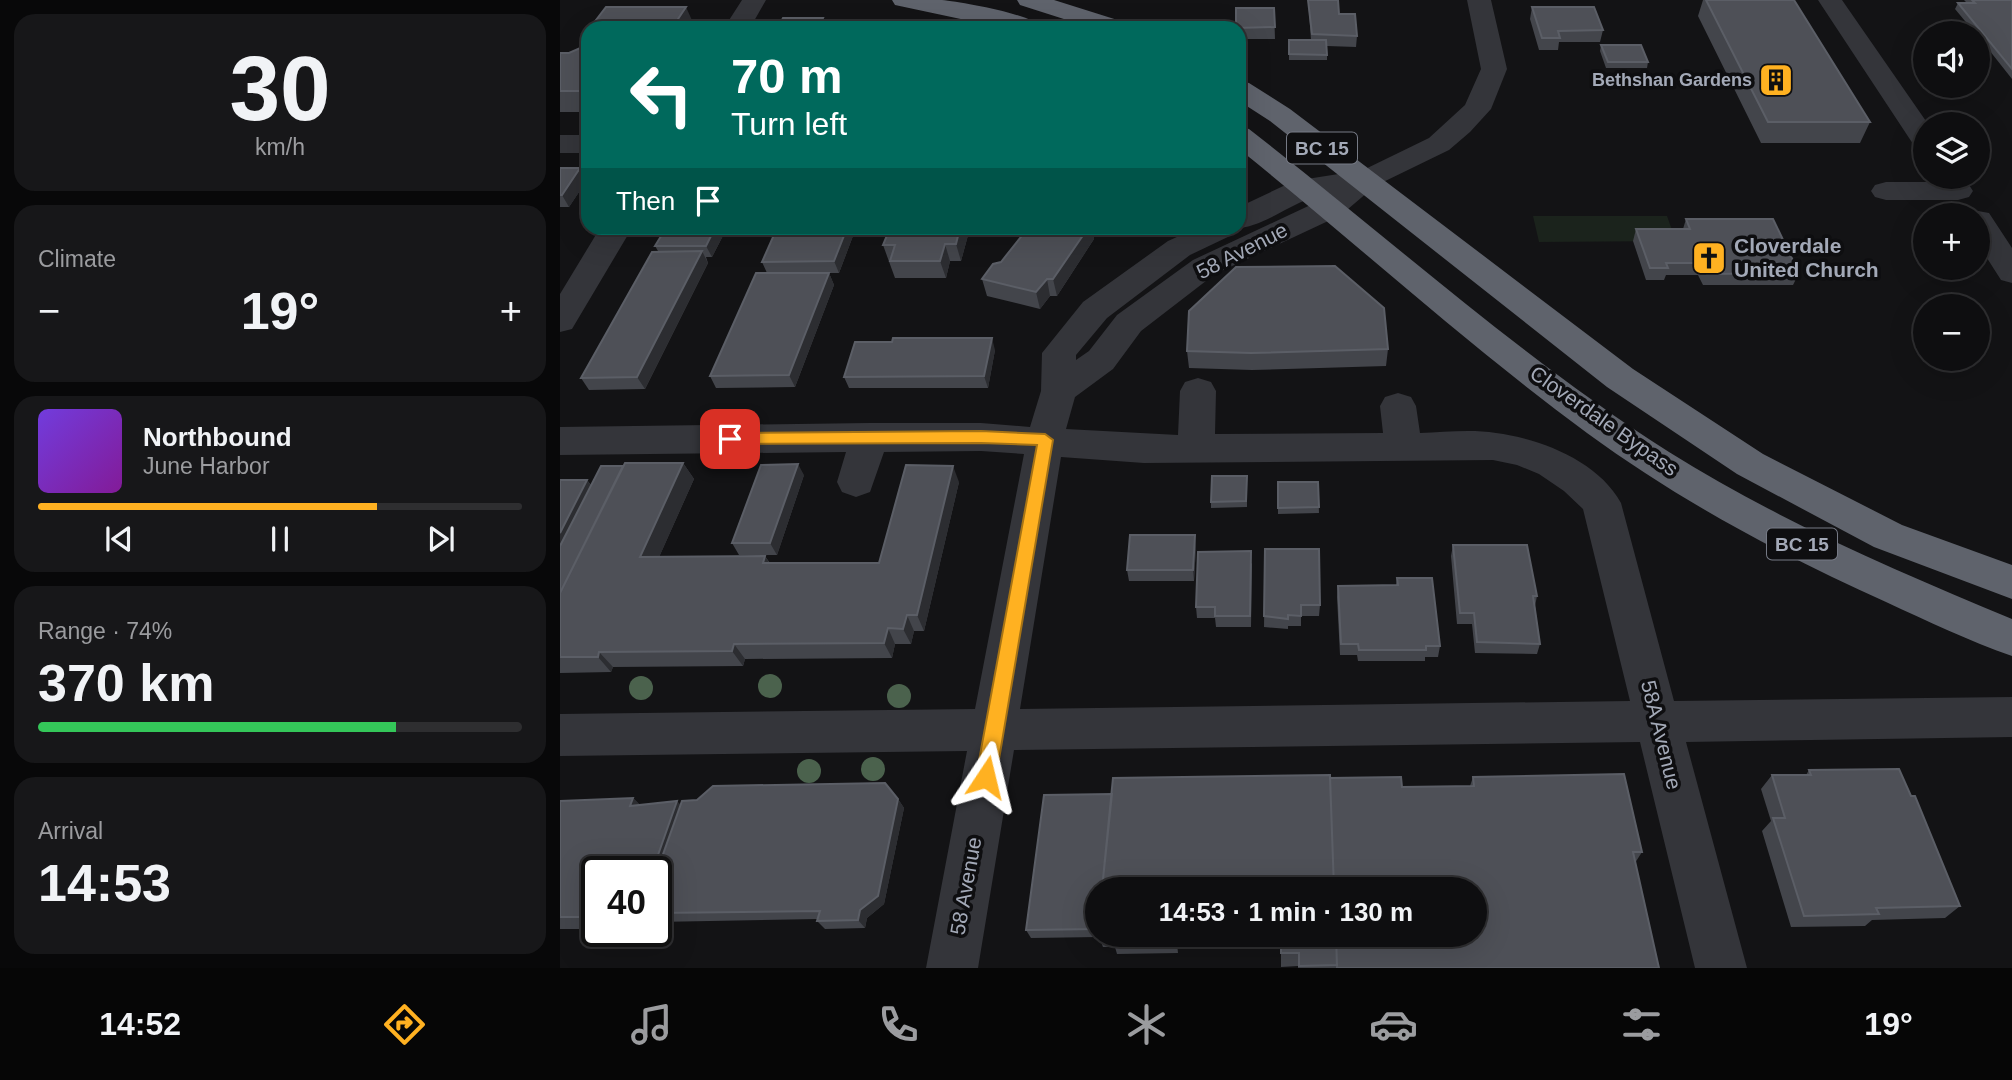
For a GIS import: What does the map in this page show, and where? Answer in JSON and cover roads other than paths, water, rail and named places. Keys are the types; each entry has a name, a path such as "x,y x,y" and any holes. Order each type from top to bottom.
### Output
{"highway":[{"path":"904,0 1007,21"},
{"path":"1029,0 1096,21"},
{"name":"BC 15","path":"1246,94 1280,116 1620,378 1750,464 1888,536 2012,582"},
{"name":"Cloverdale Bypass","path":"1246,141 1512,356 1604,426 1668,469 1714,497 1854,570 2012,638"}],"street":[{"path":"741,21 754,0"},
{"path":"1364,180 1439,144 1477,109 1494,69 1479,0"},
{"path":"1830,0 1913,123"},
{"path":"560,144 581,144"},
{"name":"58 Avenue","path":"1246,217 1318,198 1364,180"},
{"path":"1886,191 1960,194"},
{"name":"58 Avenue","path":"1059,391 1101,360 1129,323 1204,267 1318,198"},
{"path":"560,321 612,235"},
{"name":"58 Avenue","path":"952,968 1045,440 1059,391 1059,353 1095,310 1179,248 1206,235"},
{"path":"1990,239 2012,273"},
{"path":"1196,448 1198,391"},
{"path":"560,441 869,437 1045,440 1144,449 1403,446 1398,406"},
{"path":"856,482 869,437"},
{"name":"58A Avenue","path":"1403,446 1470,445 1514,449 1539,457 1562,469 1601,503 1721,968"},
{"path":"560,736 2012,717"}],"place":[{"name":"Bethshan Gardens","path":"1776,80"},
{"name":"Cloverdale United Church","path":"1709,258"}]}
